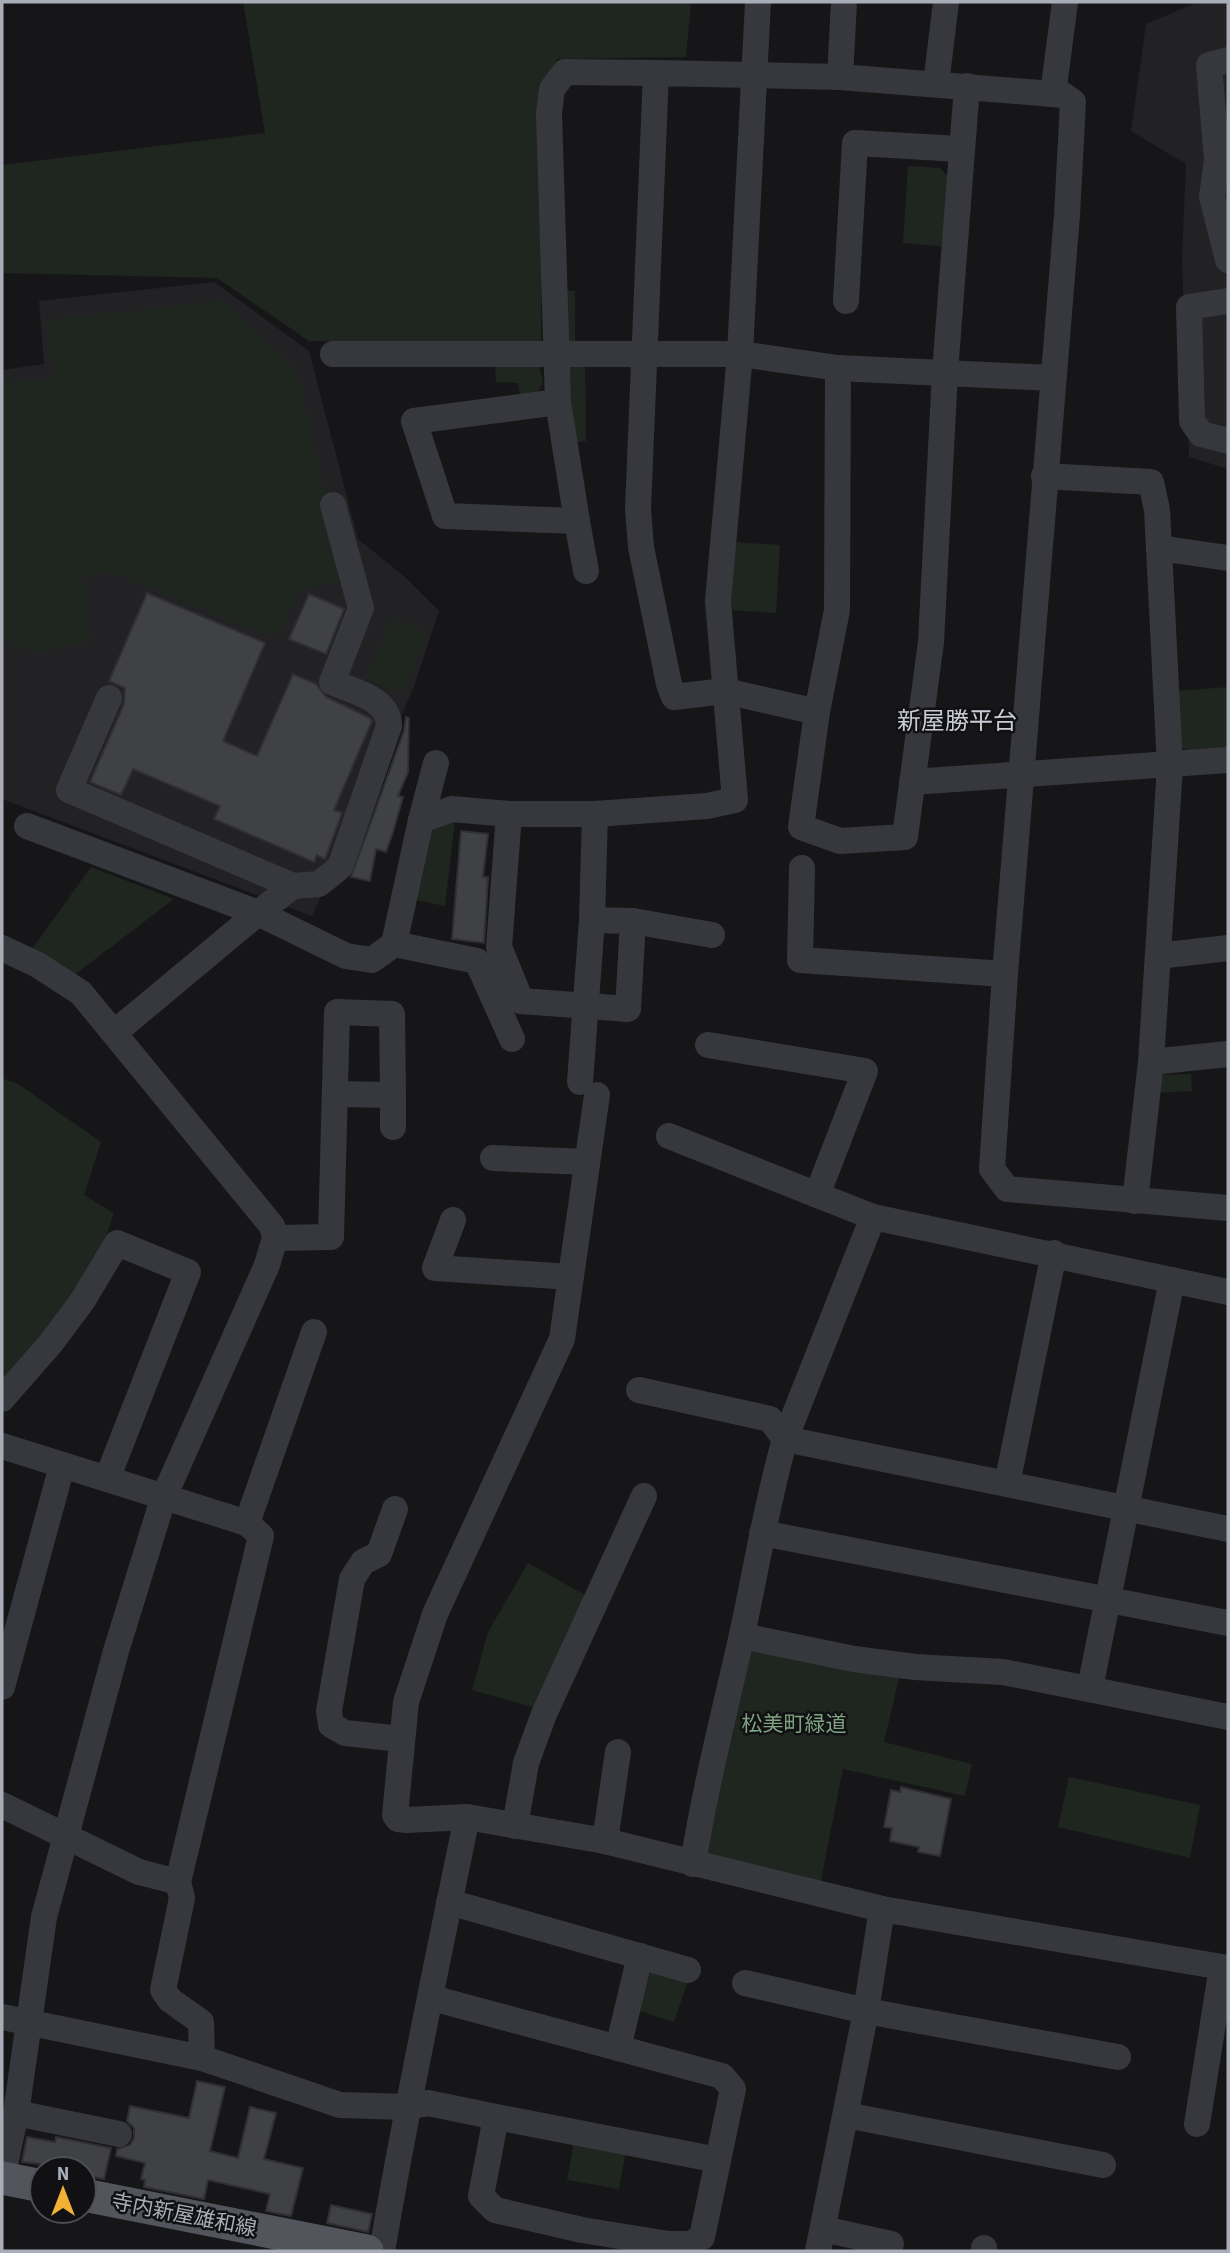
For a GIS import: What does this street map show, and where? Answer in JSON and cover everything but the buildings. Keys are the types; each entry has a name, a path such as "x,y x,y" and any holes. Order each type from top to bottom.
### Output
{"main road":[{"path":"2,2178 28,2183"},
{"name":"寺内新屋雄和線","path":"98,2198 367,2251"}],"street":[{"path":"421,820 452,809 509,814 595,814 707,806 735,800 718,601 740,354 758,2"},
{"path":"840,77 844,2"},
{"path":"936,84 946,2"},
{"path":"1053,94 1065,2"},
{"path":"1228,60 1209,65 1217,160 1212,197 1228,260"},
{"path":"586,571 558,402 555,353 550,113 552,89 565,72 840,77 1063,95 1073,102 1067,215 1044,476 992,1169 1007,1189 1228,1208"},
{"path":"656,73 639,522 640,547 669,684 674,698 724,691 817,712"},
{"path":"838,368 837,610 817,712 801,827 840,841 905,836 930,642 945,372 960,149 967,86"},
{"path":"846,301 855,143 960,149"},
{"path":"1228,301 1189,307 1192,421 1201,433 1228,441"},
{"path":"333,354 740,354 838,368 1052,378"},
{"path":"558,402 414,421 445,516 577,521"},
{"path":"1044,476 1152,482 1159,548 1170,766 1151,1062 1135,1201"},
{"path":"109,698 69,790 293,886 319,884 340,867 389,726 389,716 382,704 332,682 360,608 333,505"},
{"path":"1159,548 1228,558"},
{"path":"912,782 1228,760"},
{"path":"27,826 258,913 346,956 372,960 394,944 436,763"},
{"path":"509,814 499,947 507,974 521,1001 628,1009 633,921"},
{"path":"595,814 586,1006 589,1089 587,1161 562,1339 435,1614 406,1702 395,1815 398,1819 467,1817 605,1841 882,1909 1225,1967 1197,2124"},
{"path":"802,868 800,960 1005,974"},
{"path":"114,1033 293,886"},
{"path":"592,920 633,921 712,935"},
{"path":"394,944 477,961 512,1039"},
{"path":"2,948 38,965 81,993 272,1226 275,1238 267,1265 163,1499 65,1835 44,1917 16,2113 2,2178"},
{"path":"1158,956 1228,948"},
{"path":"275,1238 331,1237 337,1012 393,1014 393,1127"},
{"path":"708,1045 865,1071 817,1195"},
{"path":"1151,1062 1228,1054"},
{"path":"335,1094 393,1095"},
{"path":"668,1136 873,1217 1228,1292"},
{"path":"493,1158 587,1161"},
{"path":"693,1864 703,1798 785,1439 873,1217"},
{"path":"453,1220 435,1268 571,1277"},
{"path":"2,1399 51,1343 83,1300 117,1242 188,1272 107,1479"},
{"path":"1007,1484 1054,1254"},
{"path":"1090,1688 1172,1280"},
{"path":"247,1523 314,1332"},
{"path":"639,1390 770,1419 785,1439 1126,1508 1227,1522"},
{"path":"2,1446 163,1499 247,1523 261,1536 178,1882 182,1898 163,1990 170,2000 201,2022 202,2058"},
{"path":"2,1687 62,1466"},
{"path":"515,1826 526,1763 544,1714 644,1496"},
{"path":"395,1509 379,1554 363,1562 352,1579 329,1712 331,1725 345,1733 401,1739"},
{"path":"762,1533 1228,1623"},
{"path":"742,1636 854,1659 915,1667 1003,1672 1228,1717"},
{"path":"605,1841 618,1752"},
{"path":"2,1805 139,1872 178,1882"},
{"path":"382,2251 407,2107 432,1998 467,1817"},
{"path":"449,1902 688,1970"},
{"path":"882,1909 866,2011 820,2240 891,2245"},
{"path":"618,2048 640,1956"},
{"path":"745,1983 866,2011 1118,2057"},
{"path":"432,1998 722,2076 733,2089 702,2237 691,2244 579,2241 495,2210 481,2196 496,2117"},
{"path":"2,2017 202,2058 340,2105 407,2107 428,2103 718,2160"},
{"path":"16,2113 119,2134"},
{"path":"846,2115 1103,2165"}],"shaded area":[{"path":"1198,2 1228,2 1228,469 1189,457 1182,259 1186,164 1131,131 1146,24"},
{"path":"214,282 309,351 358,539 405,577 439,611 413,689 312,916 2,799 2,370 44,364 39,301"}],"green space":[{"path":"243,2 691,2 686,57 557,59 541,92 541,343 309,341 217,278 2,273 2,165 265,133"},
{"path":"908,166 940,168 952,181 947,247 903,243"},
{"path":"558,289 575,291 575,345 563,345"},
{"path":"222,301 296,368 346,581 301,589 280,633 264,635 112,572 83,576 91,641 32,651 11,645 2,637 2,383 54,378 46,320"},
{"path":"570,360 585,362 586,441 572,443 562,375"},
{"path":"539,366 543,382 535,397 520,398 518,383 496,382 495,367"},
{"path":"733,542 780,545 776,613 728,610"},
{"path":"392,617 428,632 403,694 366,679"},
{"path":"1228,687 1228,748 1191,752 1179,746 1175,691"},
{"path":"455,821 445,906 411,899 416,860 424,839 441,825"},
{"path":"91,867 174,899 69,979 30,952"},
{"path":"1191,1074 1192,1091 1153,1093 1153,1075"},
{"path":"2,1078 18,1084 101,1142 84,1195 114,1213 96,1267 2,1390"},
{"path":"528,1563 585,1595 535,1708 472,1690 488,1632"},
{"name":"松美町緑道","path":"746,1646 900,1674 884,1742 972,1764 965,1796 843,1769 819,1890 699,1861"},
{"path":"1069,1777 1200,1805 1190,1858 1058,1827"},
{"path":"655,1971 688,1981 674,2022 633,2009 643,1977"},
{"path":"574,2141 626,2151 619,2189 567,2180"}],"district":[{"name":"新屋勝平台","path":"957,721"}]}
